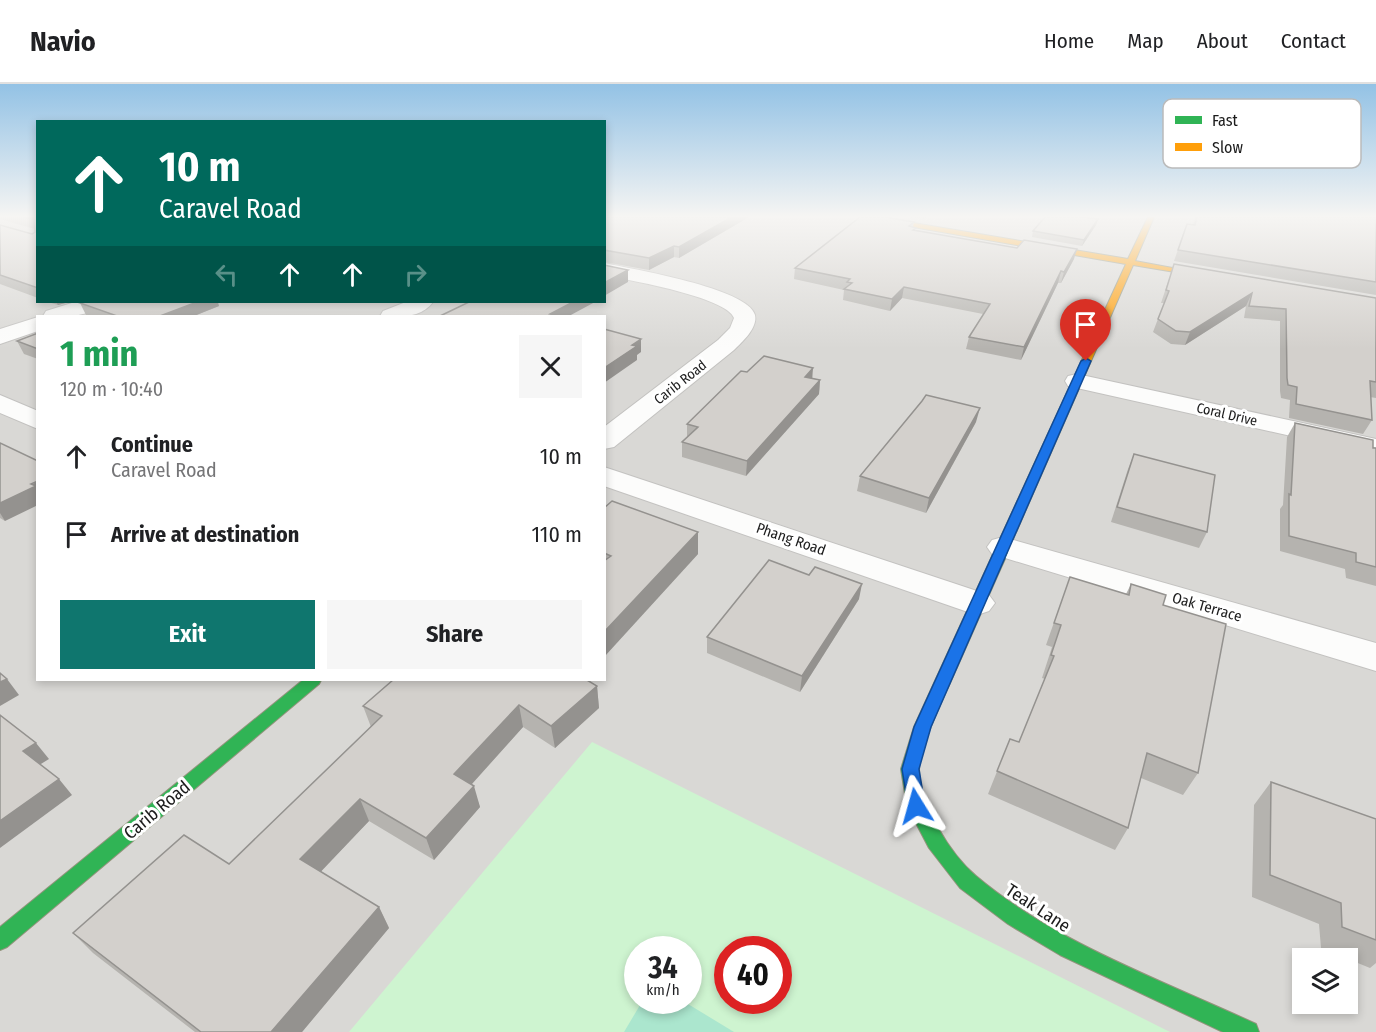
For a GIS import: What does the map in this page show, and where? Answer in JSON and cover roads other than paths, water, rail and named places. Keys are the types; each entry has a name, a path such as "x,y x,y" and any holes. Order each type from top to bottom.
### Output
{"street":[{"path":"1126,261 1235,280"},
{"name":"Teak Lane","path":"1130,262 922,727 910,769 916,806 936,842 967,881 1015,917 1067,948 1248,1032"},
{"name":"Carib Road","path":"606,269 712,294 737,306 744,314 742,326 733,339 606,439"},
{"path":"57,315 91,303"},
{"path":"393,315 420,303"},
{"path":"0,337 36,324"},
{"name":"Coral Drive","path":"1077,381 1376,447"},
{"path":"0,403 36,420"},
{"name":"Phang Road","path":"606,477 977,603"},
{"name":"Oak Terrace","path":"1003,548 1376,657"},
{"name":"Carib Road","path":"0,940 312,681"}]}
